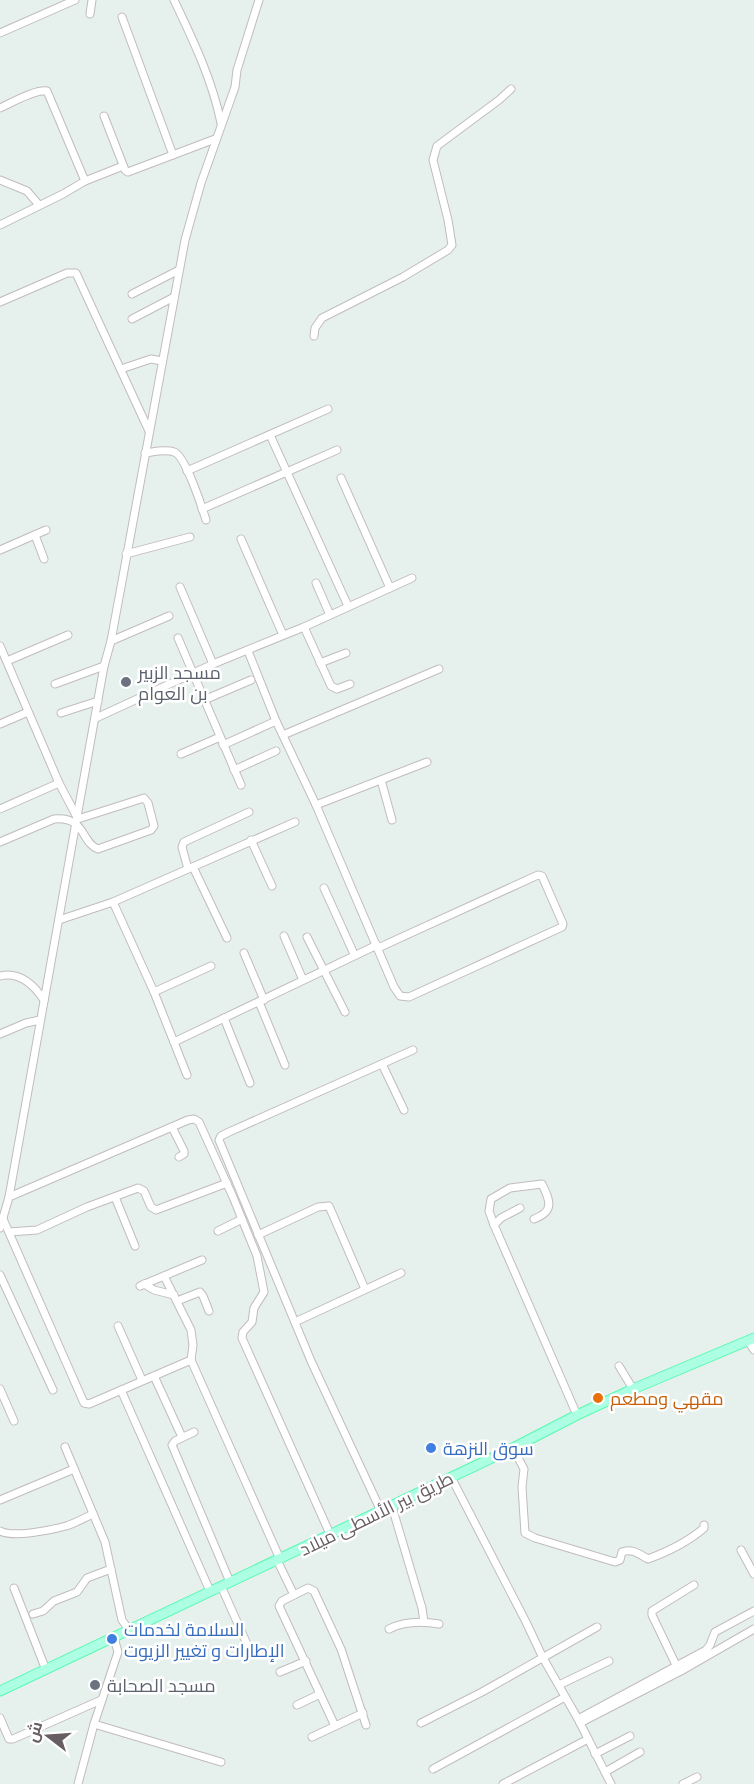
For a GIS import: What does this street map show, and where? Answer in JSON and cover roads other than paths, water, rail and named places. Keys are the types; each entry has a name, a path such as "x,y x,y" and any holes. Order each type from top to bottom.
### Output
{"main road":[{"name":"طريق بير الأسطى ميلاد","path":"0,1691 513,1448 577,1415 751,1339"}],"street":[{"path":"0,33 75,0"},
{"path":"90,14 92,0"},
{"path":"174,0 211,84 221,124"},
{"path":"190,1360 89,1404 84,1403 9,1232 1,1223 9,1197 104,666 111,641 179,270 193,211 215,139 235,87 237,70 259,0"},
{"path":"122,17 172,155"},
{"path":"314,336 315,328 322,318 403,277 448,250 452,245 433,160 437,146 512,88"},
{"path":"0,108 43,89 47,91 85,181"},
{"path":"104,116 123,166 128,172 215,139"},
{"path":"0,225 85,181 123,166"},
{"path":"0,180 27,191 39,205"},
{"path":"132,294 179,270"},
{"path":"0,302 70,272 76,273 149,431"},
{"path":"132,319 174,297"},
{"path":"121,369 151,359 162,361"},
{"path":"187,471 328,409"},
{"path":"270,435 348,606"},
{"path":"202,509 338,450"},
{"path":"145,453 176,452 187,471 206,519"},
{"path":"341,478 390,588"},
{"path":"0,550 46,530"},
{"path":"35,535 44,559"},
{"path":"126,554 190,537"},
{"path":"241,539 283,635"},
{"path":"96,718 213,664 304,627 412,578"},
{"path":"316,583 330,615"},
{"path":"180,587 213,664"},
{"path":"111,641 170,616"},
{"path":"304,627 333,688 338,689 350,684"},
{"path":"7,661 68,635"},
{"path":"178,638 241,785"},
{"path":"0,646 59,783 77,822 92,847 98,849 151,830 154,826 148,803 144,798 77,822 54,819 0,842"},
{"path":"174,1042 354,954 377,947 538,875 542,876 563,924 562,927 406,998 398,994 377,947 316,805 276,721 248,651"},
{"path":"320,663 346,653"},
{"path":"55,684 104,666"},
{"path":"283,735 439,669"},
{"path":"204,700 251,680"},
{"path":"61,713 98,701"},
{"path":"0,724 28,712"},
{"path":"181,754 276,721"},
{"path":"234,770 276,751"},
{"path":"316,805 427,762"},
{"path":"381,780 392,820"},
{"path":"0,809 59,783"},
{"path":"227,938 182,848 184,842 249,812"},
{"path":"59,921 113,902 295,822"},
{"path":"251,840 272,886"},
{"path":"324,888 354,954"},
{"path":"113,902 154,992 187,1075"},
{"path":"284,936 303,980"},
{"path":"307,937 345,1012"},
{"path":"244,953 285,1065"},
{"path":"154,992 211,966"},
{"path":"0,976 11,975 27,980 44,1000"},
{"path":"224,1018 250,1083"},
{"path":"0,1034 40,1020"},
{"path":"381,1511 295,1322 220,1145 221,1136 413,1050"},
{"path":"382,1064 404,1110"},
{"path":"9,1197 191,1119 199,1122 257,1256 264,1289 263,1295 254,1308 252,1322 243,1332 242,1338 330,1534"},
{"path":"172,1127 184,1151 184,1154 179,1157"},
{"path":"9,1232 37,1230 142,1188 151,1207 156,1210 227,1183"},
{"path":"534,1220 549,1208 549,1200 542,1184 518,1186 493,1197 489,1211 494,1225 577,1415"},
{"path":"115,1197 135,1246"},
{"path":"258,1235 318,1207 329,1206 365,1289"},
{"path":"494,1225 501,1218 520,1208"},
{"path":"218,1231 242,1219"},
{"path":"202,1260 142,1285 175,1298 200,1292 209,1311"},
{"path":"295,1322 401,1273"},
{"path":"0,1275 53,1390"},
{"path":"165,1276 193,1338 190,1360 294,1595"},
{"path":"118,1326 142,1380"},
{"path":"751,1339 754,1350"},
{"path":"620,1366 633,1389"},
{"path":"154,1376 182,1437"},
{"path":"0,1389 14,1421"},
{"path":"121,1390 210,1591"},
{"path":"194,1432 173,1442 173,1449 251,1653"},
{"path":"65,1447 105,1542 122,1620 129,1630"},
{"path":"513,1448 524,1469 522,1487 525,1533 535,1538 615,1562 620,1560 622,1552 627,1550 648,1558 663,1554 698,1533 704,1525"},
{"path":"0,1500 74,1469"},
{"path":"451,1477 609,1783"},
{"path":"394,1504 393,1510 422,1608 424,1622"},
{"path":"0,1532 3,1534 18,1533 60,1527 93,1514"},
{"path":"741,1550 754,1574"},
{"path":"33,1614 42,1611 54,1601 77,1592 87,1578 111,1569"},
{"path":"676,1665 651,1611 694,1585"},
{"path":"14,1588 46,1670"},
{"path":"334,1726 279,1606 282,1600 308,1588 314,1591 341,1648 366,1725"},
{"path":"579,1721 705,1650 710,1646 716,1632 754,1611"},
{"path":"389,1629 409,1623 439,1624"},
{"path":"421,1723 597,1627"},
{"path":"579,1721 681,1671 754,1629"},
{"path":"78,1784 101,1700 118,1652 114,1638"},
{"path":"280,1672 306,1661"},
{"path":"559,1685 609,1661"},
{"path":"297,1705 321,1694"},
{"path":"433,1769 566,1697"},
{"path":"0,1718 9,1738 14,1739 101,1700"},
{"path":"312,1737 363,1713"},
{"path":"94,1724 221,1762"},
{"path":"595,1754 630,1737"},
{"path":"503,1784 588,1739"},
{"path":"605,1772 640,1752"},
{"path":"683,1784 697,1777"}],"place":[{"name":"مسجد الزبير بن العوام","path":"126,682"},
{"name":"مقهي ومطعم","path":"598,1398"},
{"name":"سوق النزهة","path":"431,1448"},
{"name":"السلامة لخدمات الإطارات و تغيير الزيوت","path":"112,1639"},
{"name":"مسجد الصحابة","path":"95,1685"}]}
